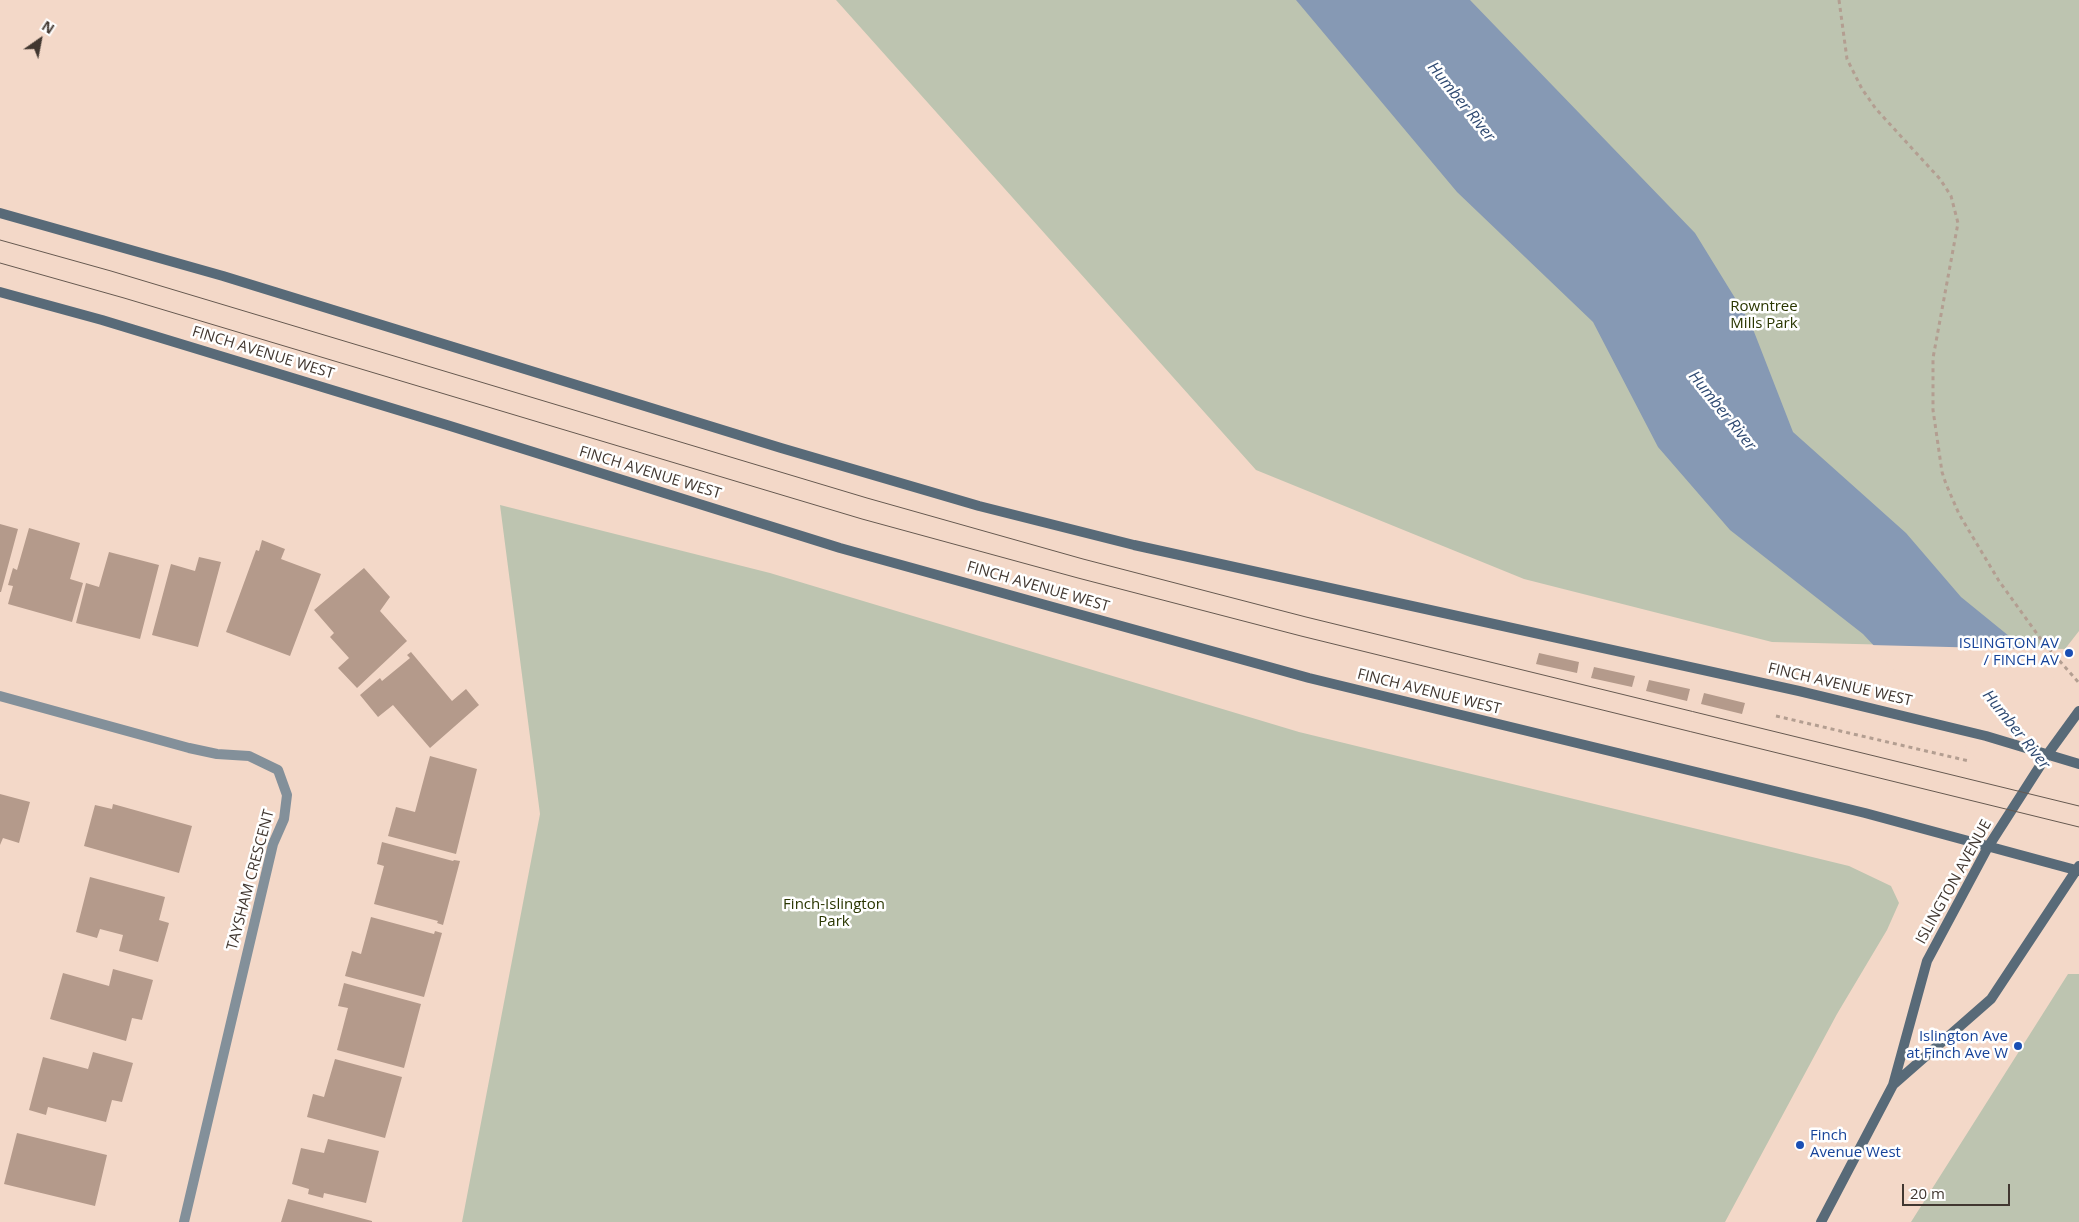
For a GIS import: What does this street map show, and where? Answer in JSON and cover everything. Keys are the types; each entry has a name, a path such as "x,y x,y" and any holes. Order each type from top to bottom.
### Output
{"main road":[{"name":"FINCH AVENUE WEST","path":"0,213 223,276 772,445 980,506 1134,544 1799,691 1986,736 2079,764"},
{"name":"FINCH AVENUE WEST","path":"0,292 111,323 859,553 1309,678 1865,813 1988,847 2078,869"},
{"name":"ISLINGTON AVENUE","path":"1821,1222 1893,1085 1927,962 1988,847 2047,755 2079,711"},
{"name":"ISLINGTON AVENUE","path":"1893,1085 1992,998 2078,869"}],"street":[{"name":"TAYSHAM CRESCENT","path":"0,696 190,748 217,754 248,756 278,770 287,795 284,819 273,844 184,1222"}],"path":[{"path":"1839,0 1847,59 1862,89 1876,109 1940,179 1951,196 1958,223 1933,358 1933,410 1942,472 1946,484 1959,514 1999,581 2043,642 2079,683"},
{"path":"1776,716 1970,761"},
{"path":"1966,767 1973,754"}],"green space":[{"name":"Rowntree Mills Park","path":"836,0 2079,0 2079,631 2065,649 1772,642 1524,579 1256,470"},
{"name":"Finch-Islington Park","path":"500,505 770,573 1299,732 1849,866 1891,886 1899,903 1887,930 1837,1014 1725,1222 462,1222 540,814"},
{"path":"2068,974 2079,974 2079,1222 1911,1222"}],"water":[{"name":"Humber River","path":"1296,0 1470,0 1695,233 1751,324 1793,432 1906,533 1961,597 2036,658 2045,829 1863,634 1730,530 1658,447 1593,322 1457,192"}],"pier":[{"path":"1870,645 2028,649 2038,657 2079,713 2079,881 2043,830"}],"building":[{"path":"0,524 18,529 1,592 0,592"},
{"path":"29,528 80,543 70,579 83,583 72,622 8,604 13,586 8,585 13,568 17,570"},
{"path":"262,540 285,549 281,559 321,574 290,656 226,632 256,550 259,551"},
{"path":"109,552 159,565 140,639 76,623 86,583 99,587"},
{"path":"199,557 221,562 198,647 152,635 171,564 195,571"},
{"path":"364,568 390,597 380,611 407,641 357,688 338,668 349,658 330,637 334,633 314,610"},
{"path":"411,652 452,701 466,689 479,705 430,748 393,705 378,717 360,695 380,678 382,681 410,658 407,655"},
{"path":"1539,653 1579,662 1577,673 1536,664"},
{"path":"1594,667 1635,676 1632,687 1591,678"},
{"path":"1649,680 1690,689 1687,701 1646,691"},
{"path":"1704,693 1745,703 1742,714 1701,704"},
{"path":"430,756 477,769 456,854 388,836 396,807 415,812"},
{"path":"0,794 30,802 19,843 3,838 0,845"},
{"path":"113,804 192,826 179,873 84,846 95,805 112,809"},
{"path":"382,842 453,861 460,861 443,925 437,923 438,921 374,904 384,866 377,864"},
{"path":"90,877 165,897 159,920 169,923 158,962 119,951 123,935 100,929 97,938 76,932"},
{"path":"371,917 434,934 435,931 442,933 424,997 345,976 352,951 361,954"},
{"path":"113,969 153,980 142,1020 132,1018 126,1041 50,1019 63,973 109,986"},
{"path":"344,983 421,1004 404,1068 337,1050 348,1008 338,1006"},
{"path":"93,1052 133,1063 122,1102 112,1100 106,1122 48,1107 46,1115 29,1110 43,1057 88,1069"},
{"path":"335,1059 402,1077 385,1138 307,1117 313,1094 324,1097"},
{"path":"17,1133 107,1155 95,1206 4,1184"},
{"path":"328,1139 379,1151 366,1203 324,1193 323,1198 308,1194 309,1189 292,1184 301,1148 324,1153"},
{"path":"288,1199 372,1221 372,1222 281,1222"}],"tram line":[{"path":"0,240 111,271 867,498 1083,559 1306,617 2079,806"},
{"path":"0,263 124,298 862,519 1078,578 1301,636 2079,827"}],"place":[{"name":"ISLINGTON AV / FINCH AV","path":"2069,653"},
{"name":"Islington Ave at Finch Ave W","path":"2018,1046"},
{"name":"Finch Avenue West","path":"1800,1145"}]}
